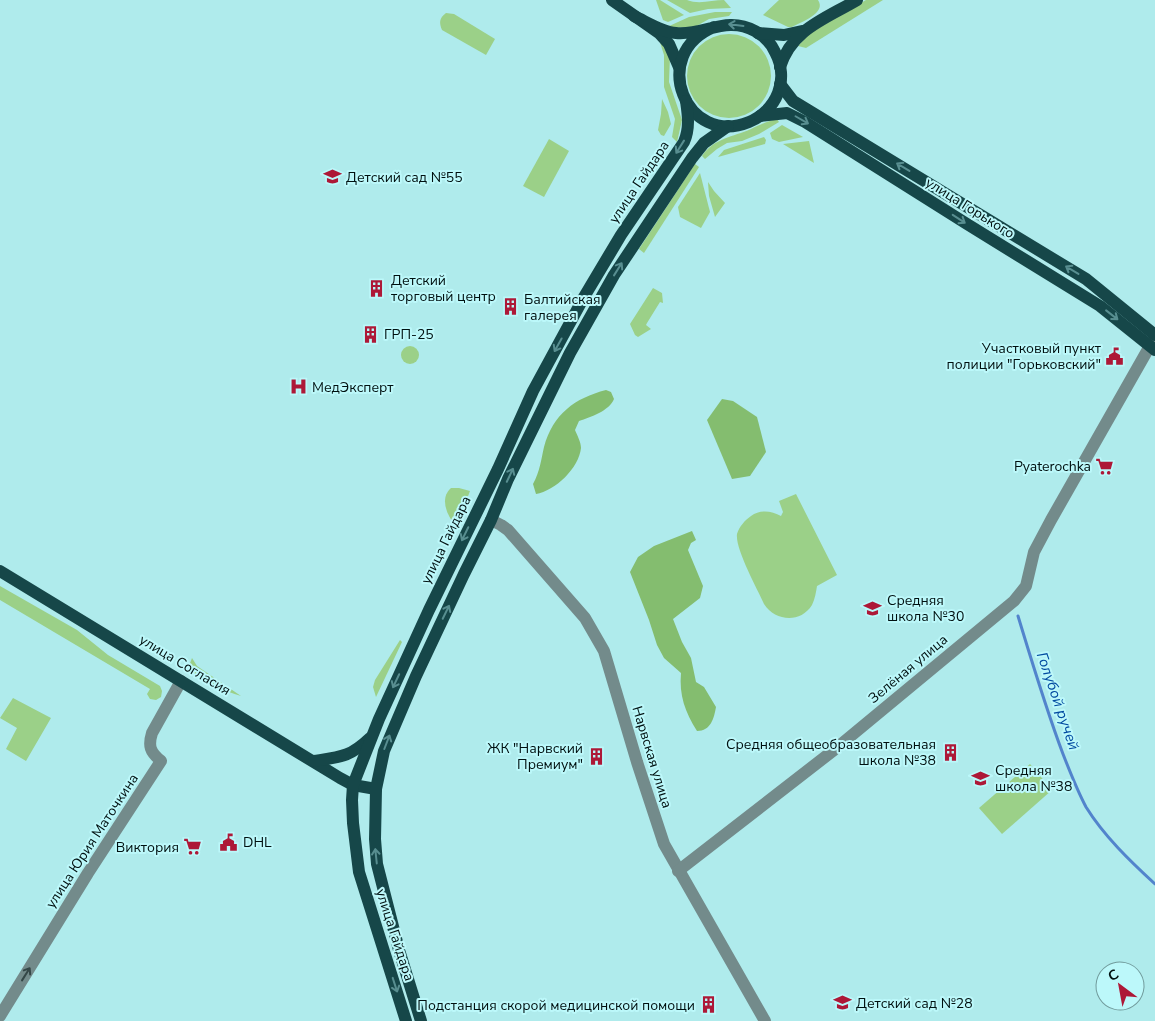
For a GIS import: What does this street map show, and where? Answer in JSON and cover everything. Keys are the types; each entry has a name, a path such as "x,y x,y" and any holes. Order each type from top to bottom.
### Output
{"main road":[{"name":"улица Горького","path":"612,0 663,37 669,44 679,67"},
{"path":"758,33 784,36 803,31 857,0"},
{"name":"улица Горького","path":"634,16 676,33 723,25 738,25 758,33 771,45 777,55 780,67 780,84 771,105 760,116 745,124 717,125 701,118 686,101 679,81 679,67 691,42 701,33 714,27"},
{"path":"780,67 788,48 803,31"},
{"name":"улица Горького","path":"780,84 793,102 1086,279 1154,342"},
{"name":"улица Гайдара","path":"406,1021 359,872 353,823 353,785 372,737 429,610 498,469 533,391 584,297 621,235 688,134 686,101"},
{"name":"улица Горького","path":"760,116 787,113 801,119 1100,306 1154,342"},
{"name":"улица Гайдара","path":"422,1021 399,950 377,864 375,839 376,789 384,752 392,730 491,520 508,479 570,353 614,275 698,150 704,143 728,126"},
{"name":"улица Согласия","path":"0,571 353,785"},
{"path":"314,761 346,756 360,748 372,737"},
{"path":"353,785 376,789"}],"street":[{"name":"Зелёная улица","path":"678,871 834,750 1014,601 1028,581 1034,552 1038,544 1154,342"},
{"name":"Нарвская улица","path":"491,520 508,530 585,618 595,633 604,650 637,762 664,844 765,1021"},
{"name":"улица Юрия Маточкина","path":"0,1016 160,761 152,751 149,742 152,733 181,681"}],"green space":[{"path":"656,0 660,0 684,15 668,22 663,20"},
{"path":"667,0 701,2 724,0 731,8 708,9 690,13"},
{"path":"779,0 818,0 820,5 816,13 807,20 788,27 763,15"},
{"path":"866,0 883,0 806,48 798,46 810,33"},
{"path":"715,12 732,12 729,16 709,19 693,28 667,27 689,17"},
{"path":"446,13 454,14 495,39 486,55 442,30 440,21"},
{"path":"729,34 745,37 759,46 768,60 771,76 768,92 759,106 745,115 729,118 713,115 699,106 690,92 687,76 690,60 699,46 713,37"},
{"path":"659,39 670,56 669,82 682,120 677,142 672,137 675,119 664,87 664,55"},
{"path":"662,99 671,124 664,136 658,130"},
{"path":"777,119 779,122 759,134 742,141 727,143 705,159 702,156 712,145 724,139"},
{"path":"782,125 803,137 779,142 772,139 770,133"},
{"path":"764,137 766,140 765,144 718,157 724,150"},
{"path":"549,139 569,151 544,197 523,186"},
{"path":"809,141 814,163 783,144"},
{"path":"695,164 699,167 644,253 639,249"},
{"path":"700,173 710,212 701,228 680,217 678,207"},
{"path":"708,182 725,203 715,217 709,196"},
{"path":"653,288 662,293 663,303 660,302 646,325 651,329 638,337 635,335 630,324"},
{"path":"406,346 414,346 419,351 417,362 406,364 401,359 401,351"},
{"path":"606,390 611,392 614,399 612,403 599,413 579,421 575,430 581,448 571,471 551,488 536,494 533,484 539,470 548,435 553,425 575,403"},
{"path":"722,399 733,401 757,417 766,452 750,476 732,479 707,420"},
{"path":"451,488 470,491 457,525 451,520 445,506 446,496"},
{"path":"796,494 837,575 817,586 813,603 807,611 794,618 788,618 774,614 764,604 739,549 737,534 744,522 758,512 774,513 781,516 783,512 779,501"},
{"path":"692,531 696,540 691,543 688,550 703,586 700,598 673,619 691,658 696,682 704,687 716,707 709,726 706,729 697,731 684,703 681,689 681,673 664,658 657,645 630,572 638,557 654,546"},
{"path":"0,586 77,630 108,655 160,686 162,691 161,697 156,700 150,699 147,694 150,689 0,600"},
{"path":"400,640 402,642 376,697 373,687 375,680"},
{"path":"192,658 197,666 241,696 212,685 198,676 189,666"},
{"path":"13,698 51,718 26,761 6,749 17,728 0,718"},
{"path":"1030,764 1052,790 1002,834 979,808"}],"waterway":[{"name":"Голубой ручей","path":"1018,616 1057,737 1086,807 1109,838 1155,884"}],"place":[{"name":"Детский сад №55","path":"332,177"},
{"name":"Детский торговый центр","path":"377,288"},
{"name":"Балтийская галерея","path":"510,307"},
{"name":"ГРП-25","path":"370,334"},
{"name":"Участковый пункт полиции \"Горьковский\"","path":"1115,356"},
{"name":"МедЭксперт","path":"298,387"},
{"name":"Pyaterochka","path":"1105,466"},
{"name":"Средняя школа №30","path":"873,608"},
{"name":"Средняя общеобразовательная школа №38","path":"950,752"},
{"name":"ЖК \"Нарвский Премиум\"","path":"597,756"},
{"name":"Средняя школа №38","path":"981,778"},
{"name":"DHL","path":"229,842"},
{"name":"Виктория","path":"193,847"},
{"name":"Детский сад №28","path":"842,1003"},
{"name":"Подстанция скорой медицинской помощи","path":"709,1005"}]}
